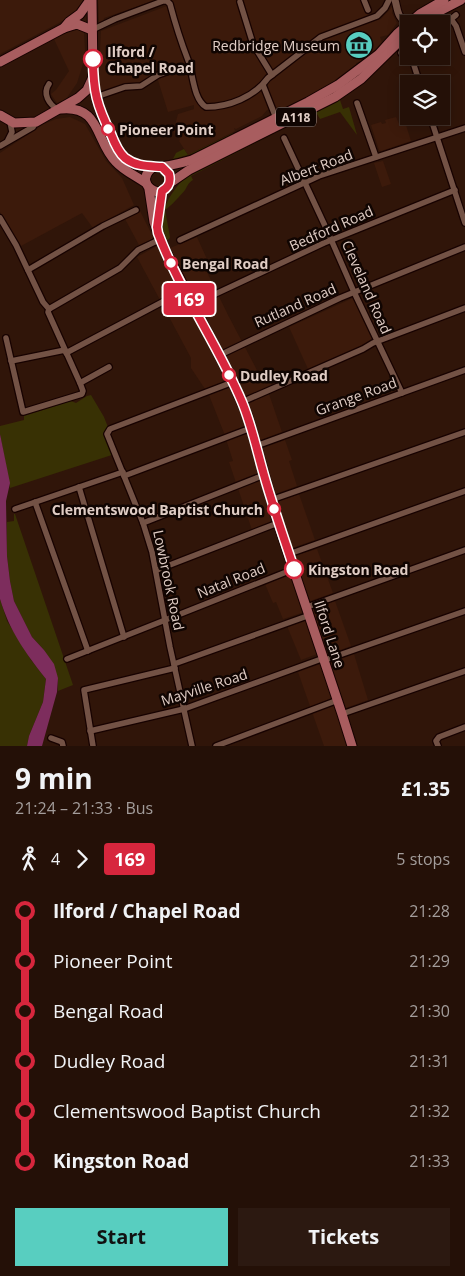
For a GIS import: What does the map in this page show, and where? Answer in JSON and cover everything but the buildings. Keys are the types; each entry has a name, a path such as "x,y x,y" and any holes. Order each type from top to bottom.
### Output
{"main road":[{"path":"64,28 80,14 91,0"},
{"path":"0,62 64,28 77,24 92,30 91,0"},
{"name":"A118","path":"419,15 444,0"},
{"path":"434,15 461,0"},
{"name":"A118","path":"92,30 94,41 93,77 99,111 122,156 152,168 192,160 323,95 379,54 400,36"},
{"name":"A118","path":"162,191 170,182 189,170 339,94 373,69 400,38"},
{"path":"5,118 20,124 36,122 78,98 87,90 93,77"},
{"path":"58,110 69,108 82,111 90,118 117,163 155,191 162,191"},
{"path":"162,167 169,174 170,182"},
{"path":"148,186 146,176 152,168"},
{"name":"Ilford Lane","path":"148,186 154,222 161,239 184,290 220,355 252,428 278,523 338,700 349,745"},
{"name":"Ilford Lane","path":"157,227 162,191"}],"street":[{"path":"364,0 368,10"},
{"path":"92,30 123,16 167,1 170,4 188,60 199,101 206,107 232,104 244,98 322,37 377,16 385,8 389,0"},
{"path":"395,0 400,17"},
{"path":"240,2 253,44 272,75"},
{"path":"451,18 456,26 465,52"},
{"path":"179,68 190,70"},
{"path":"96,97 126,87 141,86 158,75 169,72"},
{"path":"48,84 47,98 51,105 58,110"},
{"path":"263,85 276,118"},
{"path":"357,103 376,157"},
{"path":"5,118 12,132 8,140"},
{"path":"0,146 33,127 36,122"},
{"path":"433,125 465,223"},
{"name":"Albert Road","path":"180,240 305,182 465,128"},
{"name":"Cleveland Road","path":"284,138 402,393"},
{"name":"Bedford Road","path":"192,305 332,240 454,190"},
{"path":"28,270 103,226 136,210"},
{"path":"0,218 43,302 49,309 48,312 80,383 82,394 23,412 6,338"},
{"path":"49,309 120,268 138,250 161,239"},
{"name":"Rutland Road","path":"220,355 354,292 465,248"},
{"path":"11,361 65,351 184,290"},
{"path":"242,402 373,343 465,308"},
{"path":"80,383 109,366"},
{"name":"Grange Road","path":"256,446 465,370"},
{"name":"Lowbrook Road","path":"192,746 174,666 157,570 143,523 108,432 110,429 233,382"},
{"path":"15,509 124,474 252,428"},
{"path":"271,500 465,432"},
{"path":"143,523 264,476"},
{"path":"79,487 124,637"},
{"path":"289,554 465,491"},
{"path":"35,502 88,651"},
{"path":"157,570 278,523"},
{"path":"93,746 84,690 174,666 465,550"},
{"name":"Natal Road","path":"67,659 294,569"},
{"name":"Mayville Road","path":"90,731 184,709 465,611"},
{"path":"342,714 465,670"},
{"path":"216,746 338,700"},
{"path":"438,746 437,738 465,727"},
{"path":"51,738 62,742 63,746"}],"shaded area":[{"path":"0,0 83,0 78,10 72,16 0,54"},
{"path":"98,0 156,0 104,18 99,23"},
{"path":"170,0 363,0 370,21 381,19 392,7 392,13 397,23 388,35 380,37 382,42 372,53 365,55 363,52 359,53 362,61 356,63 356,66 349,70 348,74 339,77 335,83 325,90 323,88 283,110 280,106 267,110 262,116 236,129 234,128 235,131 188,155 179,141 178,134 173,132 178,114 194,109 194,105 168,112 156,74 137,84 99,94 98,89 101,31 172,4"},
{"path":"73,30 79,30 84,33 85,49 83,64 77,83 66,99 57,103 51,94 69,71 54,39"},
{"path":"346,93 347,95 340,100 343,109 349,107 357,135 340,112 320,119 316,112 191,176 193,180 165,210 170,237 165,241 163,221 164,213 166,205 169,198 186,176"},
{"path":"70,117 85,124 106,161 122,178 134,205 93,228 82,213 21,246 0,212 0,153 44,124 56,119"},
{"path":"396,117 400,126 406,125 411,141 381,151 379,150 371,125 381,122 382,124 386,123 385,120"},
{"path":"233,133 234,135 199,152 188,155"},
{"path":"184,149 188,155 173,159 176,153"},
{"path":"383,161 391,184 382,187 374,163"},
{"path":"140,211 153,237 152,240 139,245 125,219"},
{"path":"197,237 210,266 205,268 228,315 259,374 266,371 272,382 269,394 282,432 258,441 249,412 219,345 185,282 170,248"},
{"path":"157,246 225,375 247,426 271,522 252,530 229,462 233,461 209,395 191,368 191,358 137,257"},
{"path":"353,298 373,341 308,369 289,327"},
{"path":"91,395 104,417 118,453 10,488 0,426 24,420 24,416 71,401 76,403"},
{"path":"0,434 10,483 6,501 7,556 14,601 32,637 54,664 58,678 57,692 42,746 27,746 29,736 43,702 46,679 31,660 8,622 0,599"},
{"path":"285,440 292,460 289,461 297,486 273,495 260,449"},
{"path":"299,494 315,540 292,548 276,502"},
{"path":"14,514 73,685 58,691 58,678 44,650 32,637 14,601 7,556 7,522 14,521"},
{"path":"317,549 333,593 310,601 294,556"},
{"path":"290,575 304,612 283,619 276,602 273,603 265,584"},
{"path":"0,599 7,621 31,660 46,679 43,702 29,736 27,746 0,746"},
{"path":"335,601 351,646 327,655 312,609"},
{"path":"306,620 317,654 301,660 287,626"},
{"path":"354,654 368,700 346,708 330,663"},
{"path":"320,664 347,746 324,746 298,672"}],"bus line":[{"name":"169","path":"93,59 93,77 97,104 116,147 122,156 128,160 146,167 165,168 169,174 170,182 166,189 162,191 157,227 158,233 184,290 220,355 242,402 252,428 264,476 294,569"}],"place":[{"name":"Redbridge Museum","path":"359,45"},
{"name":"Ilford / Chapel Road","path":"93,59"},
{"name":"Pioneer Point","path":"108,129"},
{"name":"Bengal Road","path":"171,263"},
{"name":"Dudley Road","path":"229,375"},
{"name":"Clementswood Baptist Church","path":"274,509"},
{"name":"Kingston Road","path":"294,569"}]}
